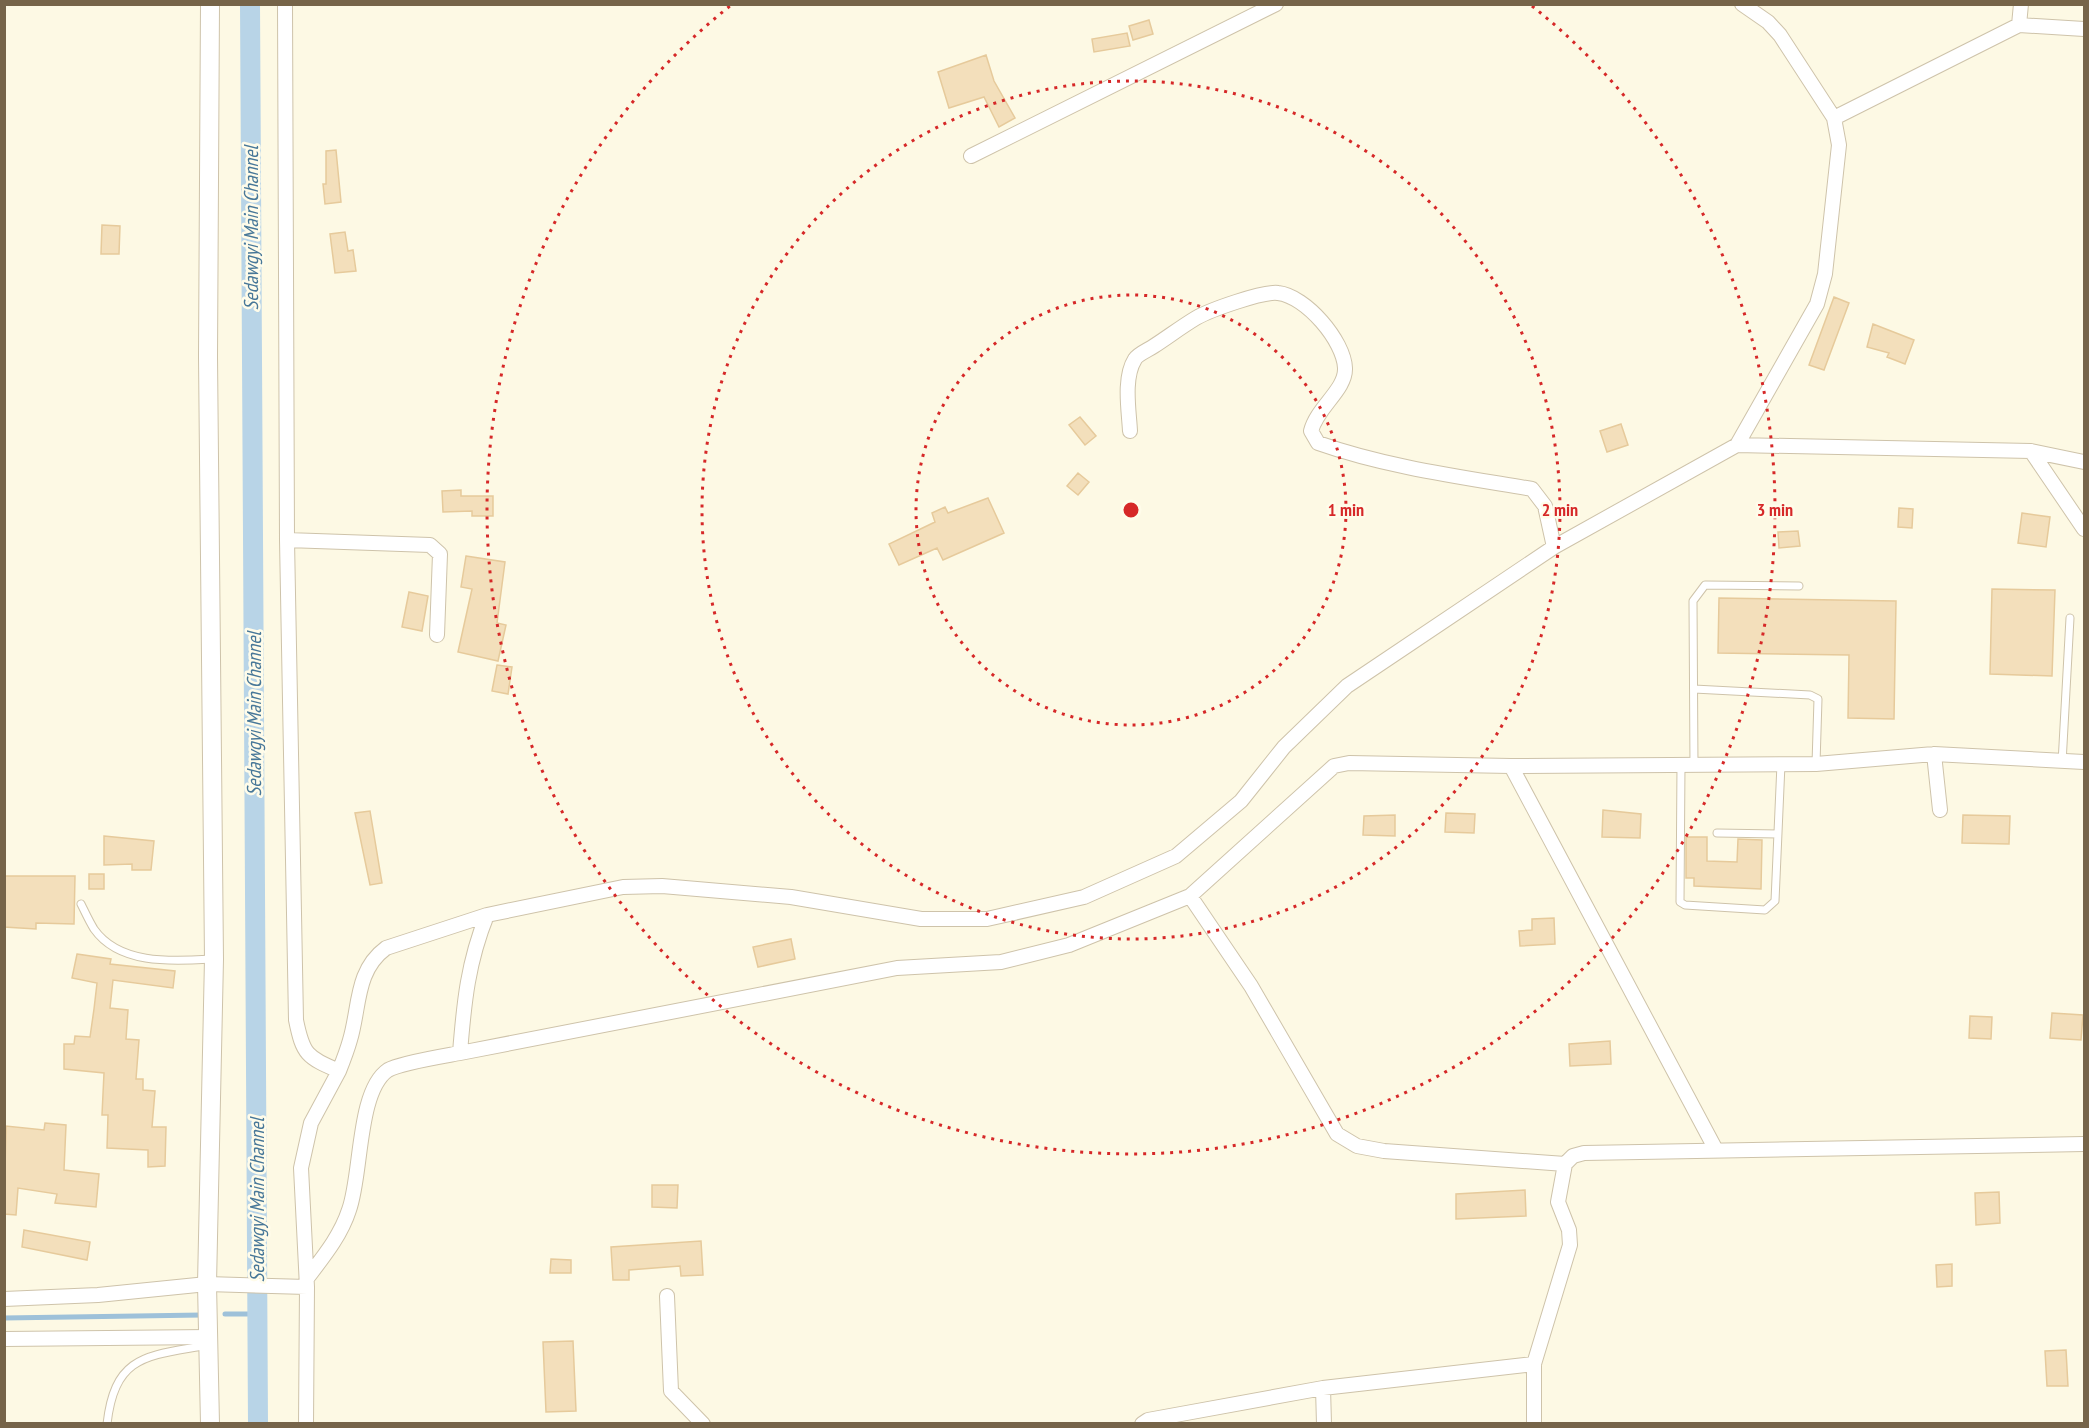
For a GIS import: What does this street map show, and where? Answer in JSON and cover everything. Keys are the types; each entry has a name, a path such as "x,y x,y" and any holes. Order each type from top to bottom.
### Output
{"street":[{"path":"210,4 208,357 215,1285 210,1341 210,1424"},
{"path":"285,4 287,540 296,1020 300,1041 312,1059 339,1071"},
{"path":"971,156 1276,4"},
{"path":"1737,445 1817,304 1825,274 1839,145 1834,118 1780,35 1768,22 1742,4"},
{"path":"2019,25 2021,4"},
{"path":"1834,118 2019,25 2085,29"},
{"path":"1130,431 1129,384 1135,358 1198,317 1265,294 1279,293 1295,300 1321,320 1342,351 1345,369 1341,384 1314,418 1311,431 1318,443 1339,450 1452,475 1532,489 1545,506 1554,548"},
{"path":"306,1424 308,1282 301,1168 311,1123 339,1071 350,1041 361,979 374,956 386,948 487,915 623,887 662,886 791,897 921,919 987,919 1084,897 1176,856 1241,801 1284,747 1347,686 1554,548 1737,445 2031,451 2085,462"},
{"path":"2031,451 2085,529"},
{"path":"287,540 430,545 436,548 440,554 437,635"},
{"path":"1934,754 1940,810"},
{"path":"4,1299 98,1295 215,1285 286,1287 308,1282 333,1244 349,1211 374,1085 389,1070 460,1053 897,968 1001,962 1069,945 1190,896 1334,766 1349,763 1510,766 1816,764 1934,754 2062,763 2085,762"},
{"path":"1510,766 1716,1150"},
{"path":"1190,896 1251,986 1336,1134 1357,1146 1384,1151 1565,1164"},
{"path":"460,1053 466,982 473,949 487,915"},
{"path":"1534,1424 1534,1364 1570,1245 1569,1230 1558,1202 1565,1164 1573,1155 1716,1150 2085,1144"},
{"path":"668,1296 671,1391 703,1424"},
{"path":"4,1339 210,1341"},
{"path":"1142,1424 1148,1420 1323,1388 1534,1364"},
{"path":"1323,1388 1324,1424"}],"lane":[{"path":"1781,764 1775,901 1770,908 1765,910 1680,902 1694,689 1694,601 1697,592 1705,585 1800,586"},
{"path":"2062,763 2070,618"},
{"path":"1694,689 1810,695 1818,699 1816,764"},
{"path":"1717,832 1778,834"},
{"path":"81,904 96,931 115,946 143,958 166,961 214,959"},
{"path":"107,1424 110,1401 121,1375 145,1356 210,1341"}],"building":[{"path":"1149,20 1153,34 1133,40 1129,26"},
{"path":"1127,33 1130,46 1094,52 1092,39"},
{"path":"986,55 994,81 1015,118 999,127 984,97 949,108 938,72"},
{"path":"336,150 341,202 325,204 323,184 326,184 326,151"},
{"path":"102,225 120,226 119,254 101,254"},
{"path":"345,232 348,251 353,250 356,271 335,273 330,234"},
{"path":"1834,297 1849,303 1824,370 1809,365"},
{"path":"1873,324 1914,340 1905,364 1887,357 1889,353 1867,347"},
{"path":"1080,417 1096,436 1085,445 1069,425"},
{"path":"1621,424 1628,445 1607,452 1600,431"},
{"path":"1078,473 1089,482 1078,495 1067,486"},
{"path":"461,490 461,496 493,496 493,516 472,516 472,511 443,512 442,491"},
{"path":"988,498 1004,533 943,560 937,548 899,565 889,544 935,522 932,513 945,507 948,513"},
{"path":"1899,508 1913,509 1912,528 1898,527"},
{"path":"2022,513 2050,517 2046,547 2018,543"},
{"path":"1798,531 1800,546 1779,548 1778,532"},
{"path":"466,556 505,562 497,623 506,625 498,661 458,652 472,589 461,587"},
{"path":"1992,589 2055,590 2052,676 1990,674"},
{"path":"409,592 428,596 422,631 402,627"},
{"path":"1719,598 1896,601 1894,719 1848,718 1849,655 1718,653"},
{"path":"497,665 512,667 508,694 492,691"},
{"path":"1603,810 1641,814 1640,838 1602,837"},
{"path":"370,811 382,883 370,885 355,813"},
{"path":"1446,813 1475,814 1474,833 1445,832"},
{"path":"1395,815 1395,836 1363,835 1364,816"},
{"path":"1963,815 2010,816 2009,844 1962,843"},
{"path":"104,836 154,841 151,870 132,870 132,864 104,865"},
{"path":"1686,837 1707,837 1707,861 1737,862 1738,839 1762,840 1761,889 1694,886 1694,878 1686,878"},
{"path":"89,874 104,874 104,889 89,889"},
{"path":"4,876 75,876 74,924 36,923 36,929 4,927"},
{"path":"1554,918 1555,944 1520,946 1519,931 1532,930 1532,919"},
{"path":"791,939 795,959 758,967 753,947"},
{"path":"77,954 111,959 110,964 175,971 173,988 113,980 110,1008 128,1010 126,1039 139,1040 136,1079 143,1079 143,1090 155,1091 152,1127 166,1127 165,1166 148,1167 148,1150 107,1148 108,1115 102,1115 104,1073 64,1069 64,1044 74,1044 75,1036 90,1037 97,983 72,978"},
{"path":"2052,1013 2083,1015 2081,1040 2050,1038"},
{"path":"1970,1016 1992,1017 1991,1039 1969,1038"},
{"path":"1610,1041 1611,1064 1570,1066 1569,1044"},
{"path":"45,1123 66,1125 64,1170 99,1174 96,1207 55,1203 57,1194 18,1188 16,1215 4,1214 6,1126 44,1130"},
{"path":"652,1185 678,1185 677,1208 652,1207"},
{"path":"1525,1190 1526,1216 1456,1219 1456,1194"},
{"path":"1999,1192 2000,1223 1976,1225 1975,1193"},
{"path":"24,1230 90,1242 87,1260 22,1247"},
{"path":"701,1241 703,1275 681,1276 680,1266 629,1270 629,1280 613,1280 611,1247"},
{"path":"551,1259 571,1260 571,1273 550,1273"},
{"path":"1952,1264 1952,1286 1937,1287 1936,1265"},
{"path":"573,1341 576,1411 546,1412 543,1342"},
{"path":"2066,1350 2068,1386 2047,1386 2045,1351"}],"waterway":[{"name":"Sedawgyi Main Channel","path":"250,4 258,1424"},
{"path":"225,1314 256,1314"},
{"path":"4,1318 202,1315"}]}
